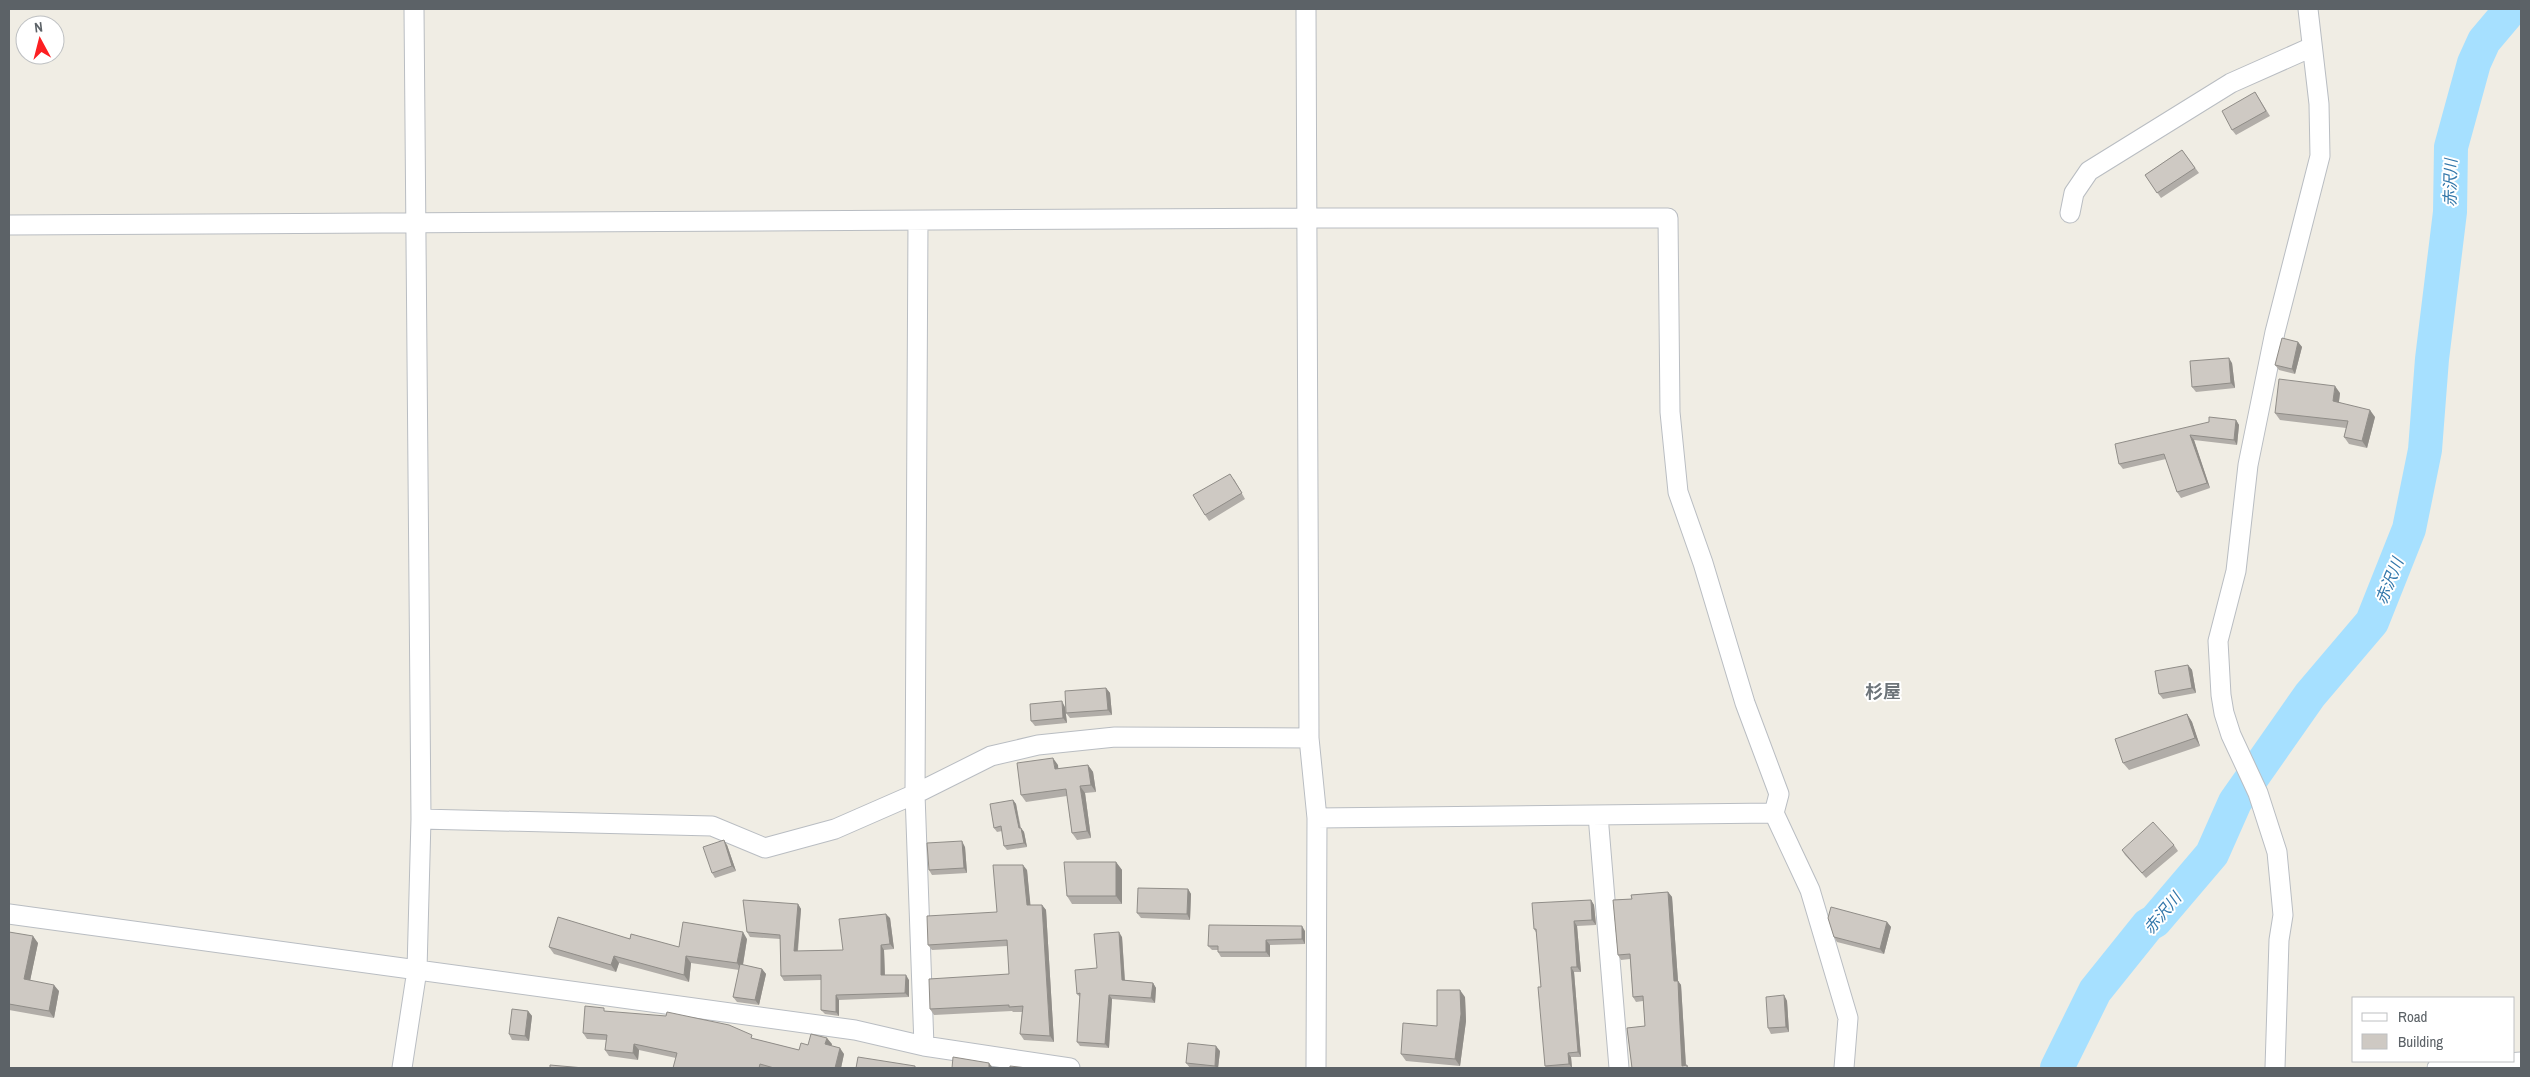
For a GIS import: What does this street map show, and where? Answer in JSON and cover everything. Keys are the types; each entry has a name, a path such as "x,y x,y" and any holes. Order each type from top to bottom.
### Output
{"street":[{"path":"402,1068 417,970 422,819 414,9"},
{"path":"1306,9 1309,218 1310,738 1317,818 1316,1068"},
{"path":"2276,1068 2279,940 2283,915 2277,852 2258,793 2231,735 2224,713 2220,695 2218,641 2236,571 2248,465 2275,332 2320,156 2319,104 2308,9"},
{"path":"2070,213 2074,193 2089,171 2231,83 2312,47"},
{"path":"9,225 1309,218 1668,218 1670,412 1678,492 1703,563 1745,703 1779,794 1774,813 1810,890 1848,1018 1844,1068"},
{"path":"918,221 915,794 924,1046"},
{"path":"422,819 712,826 765,848 835,830 915,794 990,756 1038,745 1115,737 1310,738"},
{"path":"1317,818 1774,813"},
{"path":"1598,815 1619,1068"},
{"path":"9,914 855,1030 924,1046 1070,1068"},
{"path":"2437,1068 2521,1062"}],"building":[{"path":"2255,92 2266,111 2232,130 2222,111"},
{"path":"2182,150 2195,168 2157,193 2145,175"},
{"path":"2282,338 2298,342 2292,369 2275,365"},
{"path":"2229,358 2231,383 2192,387 2190,361"},
{"path":"2279,379 2335,386 2333,401 2370,410 2362,441 2344,437 2348,421 2275,413"},
{"path":"2209,417 2236,420 2234,440 2190,435 2207,483 2177,492 2164,454 2119,464 2115,444 2209,422"},
{"path":"1230,474 1242,493 1205,515 1193,495"},
{"path":"2188,665 2192,688 2159,694 2155,671"},
{"path":"1106,688 1108,710 1066,713 1065,691"},
{"path":"1062,701 1063,718 1031,721 1030,704"},
{"path":"2187,714 2195,738 2123,763 2115,739"},
{"path":"1053,758 1055,769 1088,765 1091,785 1080,786 1087,831 1072,833 1066,789 1021,795 1017,763"},
{"path":"1013,800 1024,843 1004,846 1001,826 994,828 990,804"},
{"path":"2153,822 2174,845 2142,873 2122,850"},
{"path":"724,840 732,866 712,873 703,847"},
{"path":"962,841 964,868 929,870 927,843"},
{"path":"1064,862 1116,862 1116,896 1067,896"},
{"path":"993,865 1023,865 1027,905 1042,905 1050,1036 1020,1034 1023,1006 930,1009 929,979 1009,974 1007,940 928,945 927,916 997,912"},
{"path":"1138,888 1188,889 1187,914 1137,913"},
{"path":"1668,892 1674,981 1678,981 1682,1066 1687,1065 1687,1068 1632,1068 1627,1028 1645,1026 1643,996 1633,997 1630,954 1618,955 1613,900 1632,899 1631,895"},
{"path":"743,900 798,904 794,951 843,950 839,919 886,914 890,944 881,945 881,975 906,975 905,993 836,995 836,1012 821,1010 821,975 781,976 780,935 747,932"},
{"path":"1591,900 1592,920 1574,921 1577,967 1571,967 1578,1052 1568,1053 1569,1064 1545,1066 1538,987 1541,987 1532,903"},
{"path":"1831,907 1887,922 1880,949 1834,937 1828,918"},
{"path":"558,917 630,939 631,934 679,947 683,922 743,932 737,963 686,956 684,975 614,956 611,965 549,947"},
{"path":"1209,925 1302,926 1302,939 1266,940 1266,952 1218,952 1218,946 1208,946"},
{"path":"9,932 33,936 24,979 54,985 49,1011 9,1004"},
{"path":"1119,932 1122,980 1153,983 1151,998 1109,995 1105,1044 1077,1042 1080,993 1077,994 1075,970 1097,968 1094,934"},
{"path":"740,964 762,969 755,1000 733,997"},
{"path":"1437,990 1460,990 1461,1014 1455,1059 1401,1054 1403,1023 1437,1026"},
{"path":"1784,995 1786,1027 1768,1028 1766,997"},
{"path":"585,1006 604,1008 604,1011 666,1016 667,1012 729,1025 752,1035 751,1038 799,1050 801,1043 808,1045 811,1034 827,1038 825,1044 840,1048 835,1068 774,1068 760,1064 759,1068 673,1068 677,1053 634,1044 633,1053 605,1050 607,1035 583,1033"},
{"path":"512,1009 528,1011 525,1036 509,1034"},
{"path":"1188,1043 1216,1046 1215,1066 1186,1063"},
{"path":"858,1057 915,1066 915,1068 856,1068"},
{"path":"953,1057 989,1063 989,1068 952,1068"},
{"path":"550,1065 584,1068 550,1068"},
{"path":"1010,1066 1027,1068 1010,1068"}],"waterway":[{"name":"赤沢川","path":"2057,1068 2095,991 2148,925 2155,921 2212,854 2235,802 2310,695 2372,622 2409,529 2425,450 2432,359 2450,212 2451,147 2474,63 2484,41 2511,9"}],"district":[{"name":"杉屋","path":"1883,691"}]}
